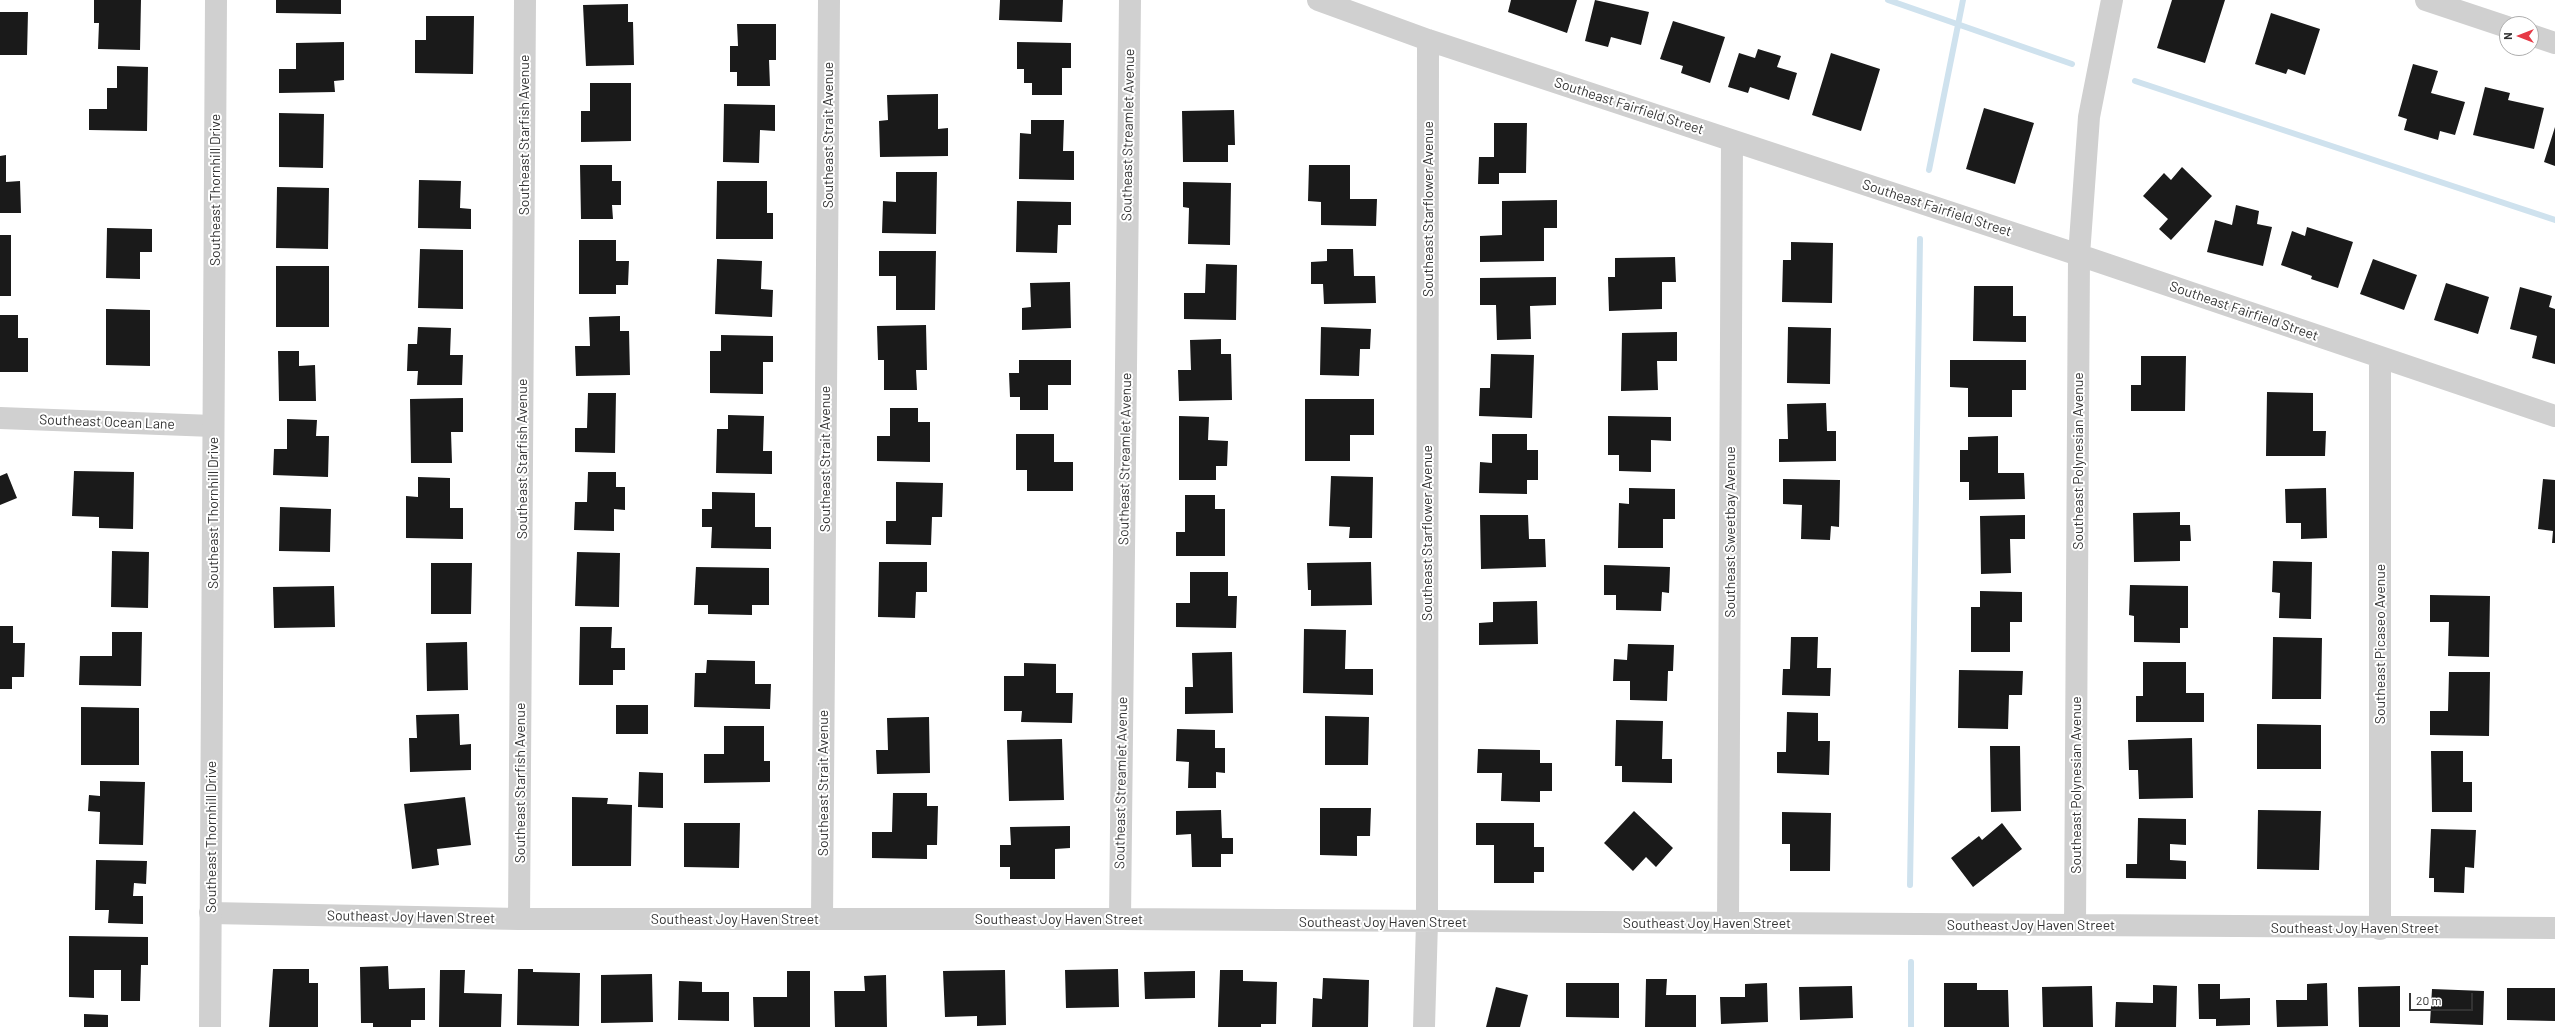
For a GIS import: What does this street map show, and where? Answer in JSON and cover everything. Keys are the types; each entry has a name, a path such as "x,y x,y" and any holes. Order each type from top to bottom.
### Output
{"street":[{"name":"Southeast Thornhill Drive","path":"210,1027 216,0"},
{"name":"Southeast Starfish Avenue","path":"519,919 525,0"},
{"name":"Southeast Strait Avenue","path":"822,919 829,0"},
{"name":"Southeast Streamlet Avenue","path":"1120,919 1130,0"},
{"name":"Southeast Fairfield Street","path":"1318,0 1428,40 2079,254 2380,358 2555,416"},
{"name":"Southeast Polynesian Avenue","path":"2075,925 2079,254 2089,117 2112,0"},
{"path":"2426,0 2499,24"},
{"path":"2539,38 2555,43"},
{"name":"Southeast Starflower Avenue","path":"1424,1027 1427,922 1428,40"},
{"name":"Southeast Sweetbay Avenue","path":"1728,923 1732,141"},
{"name":"Southeast Picaseo Avenue","path":"2380,358 2380,929"},
{"name":"Southeast Ocean Lane","path":"0,418 213,426"},
{"name":"Southeast Joy Haven Street","path":"210,913 519,919 1120,919 2075,925 2380,929 2555,928"}],"building":[{"path":"94,0 141,0 140,50 98,49 99,23 94,23"},
{"path":"276,0 341,0 341,14 276,13"},
{"path":"1000,0 1063,0 1062,22 999,20"},
{"path":"1511,0 1577,0 1567,33 1508,12"},
{"path":"1595,0 1649,12 1641,45 1611,37 1608,47 1585,41"},
{"path":"2172,0 2225,0 2205,63 2157,48"},
{"path":"628,4 628,22 633,22 634,65 586,66 583,5"},
{"path":"0,12 28,12 27,55 0,55"},
{"path":"2271,13 2320,29 2305,75 2288,69 2286,74 2255,64"},
{"path":"426,16 474,16 473,74 415,73 415,40 426,40"},
{"path":"1673,21 1725,37 1710,83 1681,73 1683,66 1660,59"},
{"path":"737,24 776,24 776,60 769,60 770,86 737,86 737,72 730,72 730,46 738,46"},
{"path":"344,42 344,80 334,81 335,92 279,93 279,69 296,69 296,43"},
{"path":"1017,42 1071,43 1071,68 1062,68 1062,95 1032,95 1032,83 1024,83 1024,69 1017,69"},
{"path":"1758,49 1781,56 1777,67 1797,73 1789,100 1750,87 1748,93 1728,87 1739,53 1755,58"},
{"path":"1831,53 1880,69 1861,131 1812,115"},
{"path":"2413,64 2438,71 2431,93 2465,102 2455,135 2440,131 2438,140 2404,130 2407,119 2398,116"},
{"path":"117,66 148,67 147,131 89,130 89,109 107,109 107,88 117,88"},
{"path":"590,83 631,83 631,141 581,142 581,111 590,111"},
{"path":"2485,87 2510,93 2508,100 2544,108 2534,149 2473,135"},
{"path":"938,94 938,129 948,128 948,156 880,157 879,121 888,120 887,95"},
{"path":"724,104 775,105 775,131 760,130 759,163 723,162"},
{"path":"1984,108 2034,123 2015,184 1966,169"},
{"path":"1234,110 1235,145 1228,145 1228,162 1183,162 1182,111"},
{"path":"279,113 324,114 323,168 279,167"},
{"path":"1031,120 1064,120 1063,151 1074,151 1074,180 1019,179 1020,133 1031,134"},
{"path":"1494,123 1527,123 1526,173 1499,173 1499,184 1478,184 1479,157 1494,157"},
{"path":"2555,127 2555,166 2544,162"},
{"path":"6,155 6,182 20,181 21,213 0,213 0,156"},
{"path":"580,165 612,165 612,181 621,181 621,205 612,205 613,219 581,219"},
{"path":"1309,165 1350,165 1350,199 1377,199 1376,226 1321,225 1321,202 1308,201"},
{"path":"2182,167 2212,196 2171,240 2159,229 2168,219 2143,196 2164,173 2171,180"},
{"path":"896,172 937,172 936,234 882,233 883,201 896,202"},
{"path":"419,180 461,181 460,208 471,209 471,229 418,228"},
{"path":"717,181 767,181 767,213 773,213 773,239 716,239"},
{"path":"1183,182 1231,183 1230,245 1188,244 1189,208 1183,207"},
{"path":"277,187 329,188 328,249 276,248"},
{"path":"1557,200 1557,228 1544,228 1544,261 1480,262 1480,236 1502,235 1502,201"},
{"path":"1017,201 1071,202 1071,225 1058,225 1057,253 1016,252"},
{"path":"2236,205 2259,211 2257,224 2272,227 2263,266 2207,252 2215,220 2232,225"},
{"path":"2307,227 2353,242 2338,288 2311,279 2312,276 2281,265 2292,231 2305,236"},
{"path":"107,228 152,229 152,252 140,252 140,279 106,278"},
{"path":"0,235 11,235 11,296 0,296"},
{"path":"579,240 616,240 616,261 629,261 628,285 616,285 616,294 579,294"},
{"path":"1791,242 1833,243 1832,303 1782,302 1783,260 1791,260"},
{"path":"420,249 463,250 463,309 418,308"},
{"path":"1327,249 1353,249 1354,276 1375,276 1376,303 1324,304 1323,284 1311,284 1311,262 1327,261"},
{"path":"879,251 936,251 935,310 896,310 896,276 879,276"},
{"path":"1675,257 1676,282 1662,282 1662,309 1609,311 1608,277 1615,277 1615,258"},
{"path":"717,259 762,261 761,289 773,290 772,317 715,314"},
{"path":"2373,259 2417,275 2404,310 2360,294"},
{"path":"1206,264 1237,265 1236,320 1184,319 1184,293 1205,293"},
{"path":"276,266 329,266 329,327 276,327"},
{"path":"1556,277 1556,305 1530,306 1531,339 1497,340 1496,305 1480,305 1480,278"},
{"path":"1070,282 1071,328 1022,330 1022,308 1031,307 1030,283"},
{"path":"2446,283 2489,297 2478,334 2434,320"},
{"path":"1974,286 2013,286 2013,316 2026,316 2026,342 1973,341"},
{"path":"2520,287 2552,296 2549,307 2555,309 2555,364 2532,358 2537,336 2510,329"},
{"path":"106,309 150,310 150,366 106,365"},
{"path":"0,315 18,315 18,338 28,338 28,372 0,372"},
{"path":"620,316 620,331 629,331 630,375 576,376 575,346 590,346 589,317"},
{"path":"926,325 927,370 916,370 917,390 884,390 884,360 878,360 877,326"},
{"path":"418,327 451,328 450,355 463,355 462,385 417,385 418,371 407,371 408,344 417,344"},
{"path":"1321,327 1371,329 1370,349 1360,349 1359,376 1320,375"},
{"path":"1788,327 1831,328 1830,384 1787,383"},
{"path":"1677,332 1677,361 1657,361 1658,390 1621,391 1622,333"},
{"path":"721,335 773,336 773,362 763,362 763,394 710,393 710,351 721,351"},
{"path":"1221,339 1221,354 1231,354 1232,400 1179,401 1178,370 1191,370 1190,340"},
{"path":"278,351 299,351 299,366 315,365 316,401 279,401"},
{"path":"1491,354 1534,355 1532,418 1479,416 1480,388 1490,388"},
{"path":"2141,356 2186,356 2185,411 2131,411 2131,385 2141,385"},
{"path":"1019,360 1071,360 1071,385 1048,385 1048,410 1020,410 1020,397 1010,397 1009,373 1019,373"},
{"path":"1950,360 2026,360 2026,390 2012,390 2012,417 1968,417 1968,388 1950,387"},
{"path":"2267,392 2313,393 2313,431 2326,431 2325,456 2266,456"},
{"path":"588,393 616,393 615,453 575,452 575,428 587,428"},
{"path":"463,398 463,432 451,432 452,463 411,463 410,399"},
{"path":"1305,399 1374,399 1374,435 1350,435 1350,461 1305,461"},
{"path":"1826,403 1827,431 1836,431 1836,461 1779,462 1779,439 1788,439 1787,404"},
{"path":"890,408 918,408 918,422 930,422 930,462 877,461 877,436 890,436"},
{"path":"728,415 764,416 763,451 772,451 772,474 716,473 717,429 728,429"},
{"path":"1179,416 1209,417 1208,440 1228,441 1227,466 1216,466 1216,480 1179,480"},
{"path":"1608,416 1671,417 1671,441 1651,440 1651,472 1619,471 1619,455 1608,455"},
{"path":"287,419 317,420 316,436 329,436 328,477 273,475 274,449 287,449"},
{"path":"1016,434 1054,434 1054,462 1073,462 1073,491 1027,491 1027,470 1016,470"},
{"path":"1492,434 1527,434 1527,450 1538,450 1538,480 1527,480 1527,494 1479,493 1480,462 1492,463"},
{"path":"1998,436 1998,473 2024,473 2025,499 1969,500 1969,482 1960,482 1960,450 1968,450 1968,437"},
{"path":"74,471 134,472 133,529 99,528 99,517 72,516"},
{"path":"588,472 616,472 616,487 625,487 625,510 614,509 614,531 574,530 575,502 587,502"},
{"path":"7,473 17,498 0,505 0,476"},
{"path":"1331,476 1373,477 1372,538 1349,538 1350,527 1329,526"},
{"path":"418,477 450,478 450,508 463,508 463,539 406,538 406,496 418,497"},
{"path":"1783,479 1840,480 1839,527 1831,526 1830,540 1801,539 1802,505 1783,504"},
{"path":"2543,479 2555,480 2555,543 2552,543 2553,531 2538,529"},
{"path":"896,482 943,483 942,517 932,517 931,545 886,544 886,521 896,521"},
{"path":"1629,488 1675,489 1675,519 1663,519 1663,548 1618,548 1619,503 1629,504"},
{"path":"2326,488 2327,538 2301,539 2301,523 2286,523 2285,489"},
{"path":"712,492 755,493 755,527 771,527 771,549 711,548 712,527 702,527 702,509 712,509"},
{"path":"1185,495 1215,495 1215,509 1225,509 1225,556 1176,556 1176,532 1185,532"},
{"path":"280,507 331,509 330,552 279,551"},
{"path":"2180,512 2180,525 2190,525 2191,541 2180,541 2180,561 2134,562 2133,513"},
{"path":"1480,515 1528,515 1529,539 1545,539 1546,567 1481,569"},
{"path":"2025,515 2025,539 2010,539 2011,573 1981,574 1980,516"},
{"path":"112,551 149,552 148,608 111,607"},
{"path":"577,552 620,553 619,607 575,606"},
{"path":"2273,561 2312,562 2311,619 2279,618 2280,593 2272,592"},
{"path":"879,562 927,562 927,592 916,592 915,618 878,617"},
{"path":"1371,562 1372,605 1311,606 1311,590 1308,590 1307,563"},
{"path":"431,563 472,563 471,614 431,614"},
{"path":"1604,565 1670,567 1669,593 1662,592 1661,611 1616,610 1616,595 1604,595"},
{"path":"696,567 769,568 769,605 752,605 752,615 708,614 708,605 694,605"},
{"path":"1190,572 1228,572 1228,596 1237,596 1236,628 1176,627 1176,603 1190,603"},
{"path":"2130,585 2188,586 2188,628 2180,628 2180,643 2134,642 2134,616 2129,615"},
{"path":"334,586 335,627 274,628 273,587"},
{"path":"1980,591 2022,592 2022,622 2010,622 2010,652 1971,652 1971,607 1980,607"},
{"path":"2430,595 2490,596 2489,657 2448,656 2449,622 2430,622"},
{"path":"1537,601 1538,644 1479,645 1479,623 1493,622 1493,602"},
{"path":"0,626 13,626 13,643 25,643 24,677 12,677 12,689 0,689"},
{"path":"580,627 612,627 611,648 625,648 625,670 613,670 613,685 579,685"},
{"path":"1304,629 1346,630 1345,669 1373,669 1373,695 1303,693"},
{"path":"112,632 142,632 141,686 79,685 80,656 112,656"},
{"path":"1791,637 1818,637 1817,668 1831,668 1830,696 1782,695 1783,669 1790,669"},
{"path":"2273,637 2322,638 2321,699 2272,699"},
{"path":"467,642 468,690 427,691 426,643"},
{"path":"1628,644 1674,645 1673,671 1668,671 1667,701 1630,700 1630,681 1613,681 1614,659 1627,660"},
{"path":"1232,652 1233,713 1185,714 1185,687 1193,687 1192,653"},
{"path":"707,660 755,661 755,684 771,684 770,709 694,707 695,673 706,673"},
{"path":"2143,662 2186,662 2186,693 2204,693 2204,722 2136,722 2136,696 2143,696"},
{"path":"1024,663 1056,664 1056,693 1073,693 1072,723 1021,722 1022,711 1004,711 1004,676 1024,676"},
{"path":"1959,670 2023,671 2022,695 2009,695 2008,729 1958,728"},
{"path":"2449,672 2490,672 2489,736 2430,735 2430,711 2448,711"},
{"path":"616,705 648,705 648,734 616,734"},
{"path":"81,707 139,708 139,765 81,765"},
{"path":"1787,712 1818,713 1818,741 1830,741 1829,775 1777,773 1777,752 1786,752"},
{"path":"459,714 460,745 471,744 471,770 410,772 409,738 417,738 416,715"},
{"path":"1325,716 1369,717 1368,765 1325,765"},
{"path":"929,717 930,773 877,774 876,750 888,750 887,718"},
{"path":"1616,720 1663,721 1662,759 1672,759 1672,783 1622,782 1622,766 1615,766"},
{"path":"2257,724 2321,725 2321,769 2257,769"},
{"path":"724,726 764,726 764,761 770,761 770,782 704,783 704,754 724,754"},
{"path":"1177,729 1215,730 1215,748 1225,748 1225,773 1216,772 1216,788 1188,788 1189,762 1176,761"},
{"path":"2192,738 2193,798 2139,799 2138,770 2129,770 2128,740"},
{"path":"1062,739 1064,800 1009,801 1007,740"},
{"path":"1990,746 2020,746 2021,811 1991,812"},
{"path":"1478,749 1540,750 1540,763 1552,763 1552,791 1540,791 1540,802 1501,801 1502,773 1477,773"},
{"path":"2431,751 2463,751 2463,782 2472,782 2472,812 2432,812"},
{"path":"639,772 663,773 663,808 638,807"},
{"path":"100,781 145,782 143,845 99,844 100,812 88,811 89,795 100,796"},
{"path":"893,793 927,793 927,806 938,806 937,845 927,845 927,859 872,858 872,832 892,832"},
{"path":"465,797 471,845 437,849 439,865 412,869 404,804"},
{"path":"572,797 608,798 607,804 632,805 631,866 572,866"},
{"path":"1320,808 1371,808 1370,836 1357,836 1357,856 1320,855"},
{"path":"1221,810 1222,838 1233,838 1233,854 1221,854 1221,867 1192,867 1191,834 1176,835 1176,811"},
{"path":"2258,810 2321,811 2319,870 2257,869"},
{"path":"1634,811 1673,848 1656,867 1646,857 1633,871 1604,843"},
{"path":"1782,812 1831,813 1830,871 1790,871 1790,844 1782,844"},
{"path":"2138,818 2186,819 2186,845 2170,844 2170,860 2186,861 2186,879 2126,878 2126,864 2137,864"},
{"path":"684,823 740,823 739,868 684,867"},
{"path":"1476,823 1534,823 1534,847 1544,847 1544,872 1534,872 1534,883 1494,883 1494,845 1476,845"},
{"path":"2002,823 2022,849 1973,887 1951,858 1979,836 1982,840"},
{"path":"1070,826 1070,848 1055,849 1055,879 1010,879 1010,867 1000,867 1000,845 1011,845 1010,827"},
{"path":"2431,829 2476,830 2474,868 2465,867 2464,893 2434,892 2434,878 2429,878"},
{"path":"96,860 147,861 146,884 134,883 133,896 143,896 143,924 108,923 109,910 95,910"},
{"path":"69,936 148,937 148,965 141,965 140,1001 121,1001 121,970 94,970 94,998 69,997"},
{"path":"388,966 389,989 425,988 425,1020 411,1020 411,1027 373,1027 373,1023 361,1023 360,967"},
{"path":"273,969 309,969 309,983 318,983 318,1027 269,1027"},
{"path":"518,969 533,969 533,972 580,973 579,1026 517,1025"},
{"path":"1118,969 1119,1007 1066,1008 1065,970"},
{"path":"440,970 465,970 464,993 502,994 501,1027 439,1027"},
{"path":"1005,970 1006,1025 977,1026 977,1016 945,1017 943,971"},
{"path":"1220,970 1243,970 1243,981 1277,982 1276,1024 1261,1024 1261,1027 1218,1027"},
{"path":"787,971 810,971 810,1027 754,1027 753,997 787,997"},
{"path":"1195,971 1195,998 1145,999 1144,972"},
{"path":"652,974 653,1022 601,1023 601,975"},
{"path":"886,975 887,1027 835,1027 834,991 865,991 864,976"},
{"path":"1323,978 1369,980 1368,1027 1312,1027 1313,998 1322,999"},
{"path":"1646,979 1667,979 1666,995 1696,995 1696,1027 1645,1027"},
{"path":"679,981 702,982 702,992 729,992 729,1021 678,1020"},
{"path":"1566,983 1619,983 1619,1018 1566,1017"},
{"path":"1767,983 1768,1022 1721,1024 1720,997 1745,997 1745,984"},
{"path":"1944,983 1977,983 1977,990 2008,990 2009,1027 1944,1027"},
{"path":"2327,983 2328,1026 2277,1027 2276,1000 2307,1000 2307,984"},
{"path":"2198,984 2220,984 2220,999 2250,998 2250,1025 2216,1026 2216,1019 2199,1019"},
{"path":"2153,985 2177,986 2176,1027 2115,1027 2116,1002 2153,1003"},
{"path":"1852,986 1853,1018 1800,1020 1799,987"},
{"path":"2092,986 2093,1027 2043,1027 2042,987"},
{"path":"2400,986 2400,1027 2359,1027 2358,987"},
{"path":"1496,987 1528,995 1520,1027 1486,1027"},
{"path":"2507,988 2555,988 2555,1021 2507,1020"},
{"path":"2432,989 2484,991 2483,1025 2430,1023"},
{"path":"84,1014 108,1015 108,1027 84,1027"}],"waterway":[{"path":"1888,0 2072,64"},
{"path":"1929,170 1963,0"},
{"path":"2135,81 2555,220"},
{"path":"1910,885 1920,239"},
{"path":"1911,962 1911,1027"}]}
